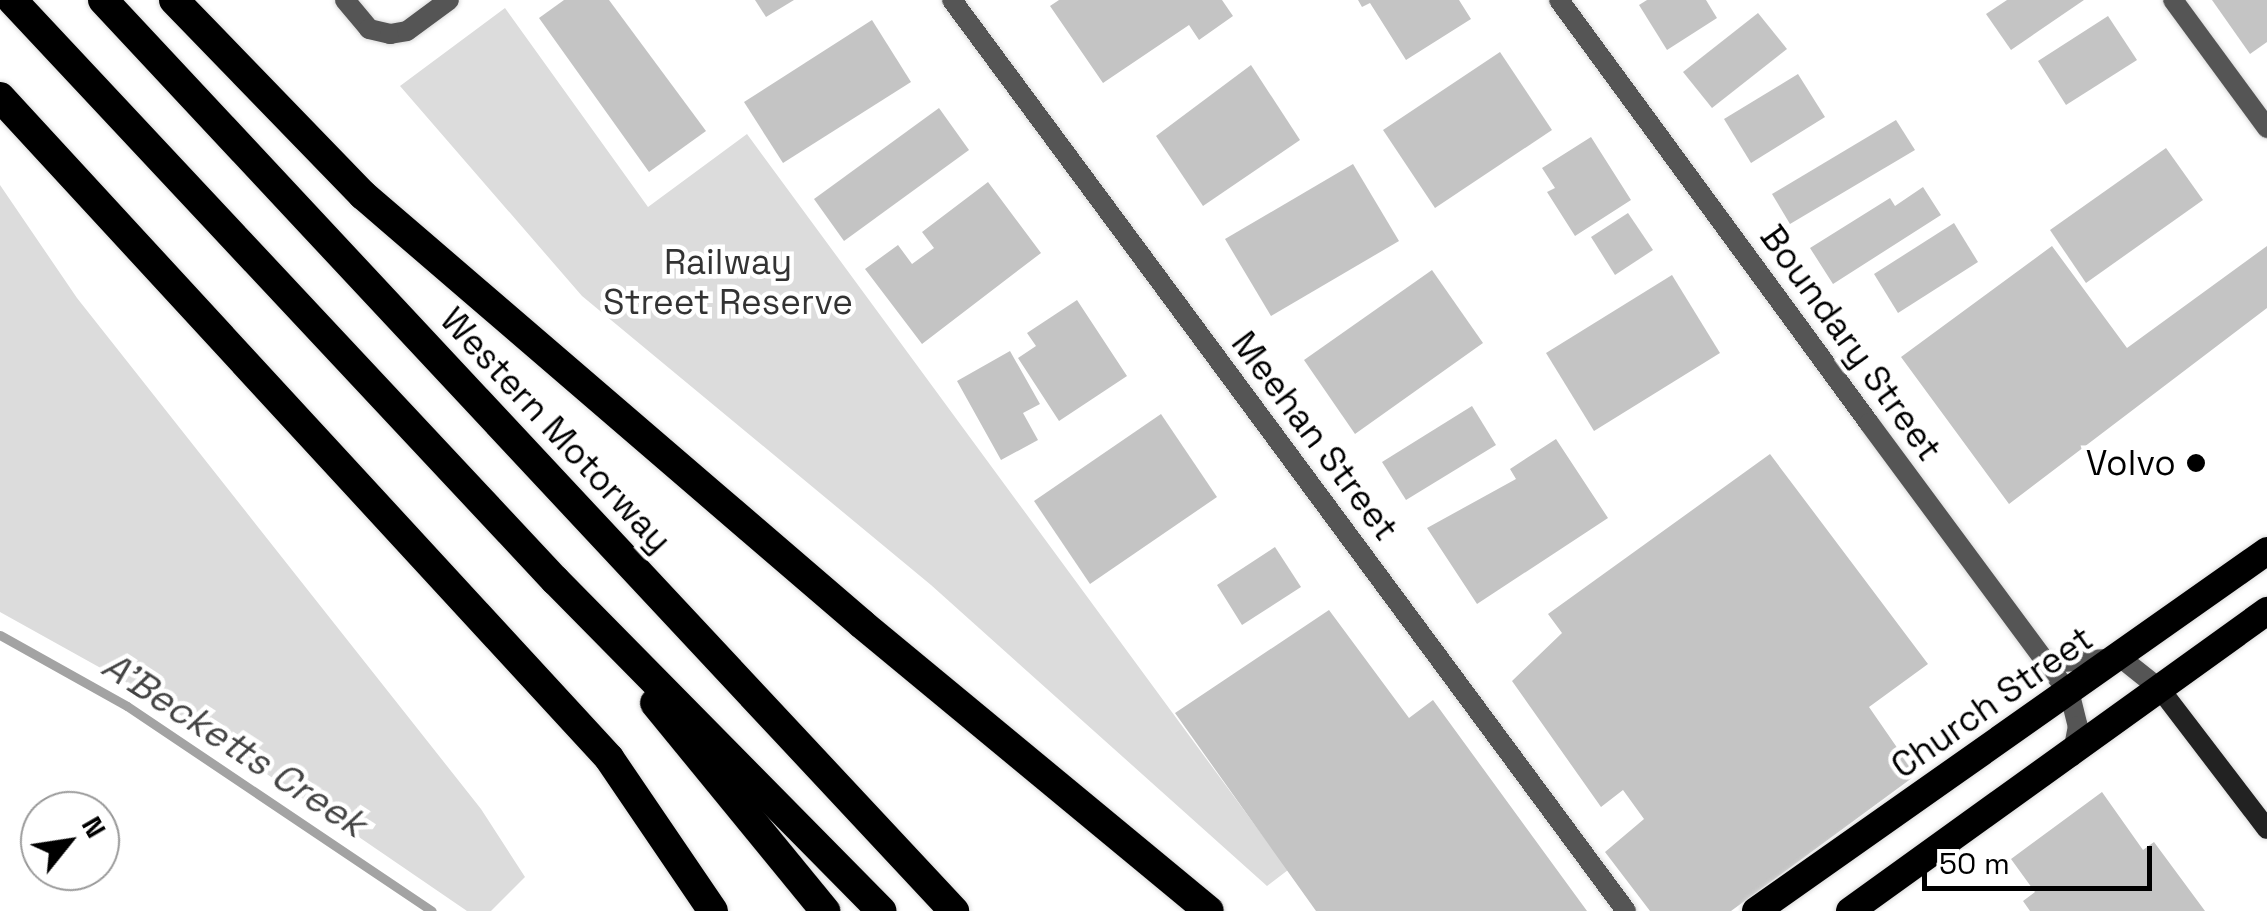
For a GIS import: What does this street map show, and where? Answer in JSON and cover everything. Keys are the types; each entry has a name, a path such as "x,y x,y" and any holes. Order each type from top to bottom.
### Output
{"highway":[{"path":"12,0 555,580 881,911"},
{"name":"Western Motorway","path":"103,0 954,911"},
{"path":"174,0 363,194 862,624 1209,911"},
{"path":"0,97 609,758 713,911"},
{"name":"Church Street","path":"1756,911 2122,658 2267,550"},
{"path":"555,580 825,911"},
{"path":"1850,911 2072,756 2267,611"}],"main road":[{"path":"2160,689 2267,829"}],"street":[{"path":"345,0 369,29 407,31 450,0"},
{"name":"Meehan Street","path":"952,0 1626,911"},
{"name":"Boundary Street","path":"1559,0 2070,694"},
{"path":"2174,0 2267,128"},
{"path":"2047,663 2122,658 2160,689"},
{"path":"2070,694 2078,726 2072,756"}],"green space":[{"name":"Railway Street Reserve","path":"505,8 648,207 747,134 1288,870 1267,886 931,585 582,296 400,86"},
{"path":"0,185 77,298 481,809 525,877 491,911 467,911 160,701 0,612"}],"building":[{"path":"564,0 609,0 706,131 649,172 539,18"},
{"path":"755,0 794,0 766,17"},
{"path":"1059,0 1222,0 1233,16 1199,40 1189,25 1103,83 1050,6"},
{"path":"1358,0 1459,0 1471,19 1406,60 1370,3 1362,7"},
{"path":"1647,0 1706,0 1717,18 1667,50 1639,5"},
{"path":"2007,0 2084,0 2011,50 1986,14"},
{"path":"2212,0 2267,0 2267,42 2250,54"},
{"path":"1758,13 1787,49 1712,108 1683,72"},
{"path":"2108,16 2137,60 2066,105 2038,61"},
{"path":"872,20 911,82 783,163 744,102"},
{"path":"1500,52 1552,130 1435,208 1383,130"},
{"path":"1251,65 1300,140 1203,206 1156,136"},
{"path":"1798,74 1825,117 1751,163 1724,119"},
{"path":"939,108 969,150 844,241 814,199"},
{"path":"1896,120 1915,150 1790,224 1772,194"},
{"path":"1591,137 1631,200 1575,236 1547,192 1555,188 1542,168"},
{"path":"2166,148 2203,200 2086,283 2050,230"},
{"path":"1353,164 1399,241 1271,316 1225,239"},
{"path":"988,182 1041,253 922,344 865,269 898,245 912,264 934,248 922,232"},
{"path":"1923,187 1941,215 1833,284 1810,248 1890,198 1895,206"},
{"path":"1628,213 1653,250 1615,275 1591,237"},
{"path":"1954,223 1978,262 1898,313 1874,274"},
{"path":"2052,246 2127,348 2267,246 2267,308 2009,504 1901,357"},
{"path":"1432,270 1483,343 1355,434 1304,360"},
{"path":"1672,275 1720,353 1594,431 1546,353"},
{"path":"1077,300 1127,376 1059,421 1018,358 1036,346 1027,333"},
{"path":"1010,351 1040,404 1023,413 1038,440 1001,460 957,381"},
{"path":"1472,406 1496,445 1406,500 1382,462"},
{"path":"1161,414 1217,497 1090,584 1034,501"},
{"path":"1556,439 1608,518 1477,604 1427,528 1516,479 1510,469"},
{"path":"1770,454 1928,664 1869,707 1916,775 1731,911 1650,911 1605,852 1644,819 1623,790 1601,807 1512,681 1562,633 1548,614"},
{"path":"1275,547 1301,587 1242,625 1217,585"},
{"path":"1329,610 1409,718 1433,700 1587,911 1316,911 1175,713"},
{"path":"2102,792 2143,850 2154,842 2205,911 2030,911 2023,901 2035,892 2011,859"}],"waterway":[{"name":"A'Becketts Creek","path":"0,635 127,706 432,911"}],"place":[{"name":"Volvo","path":"2196,463"}]}
